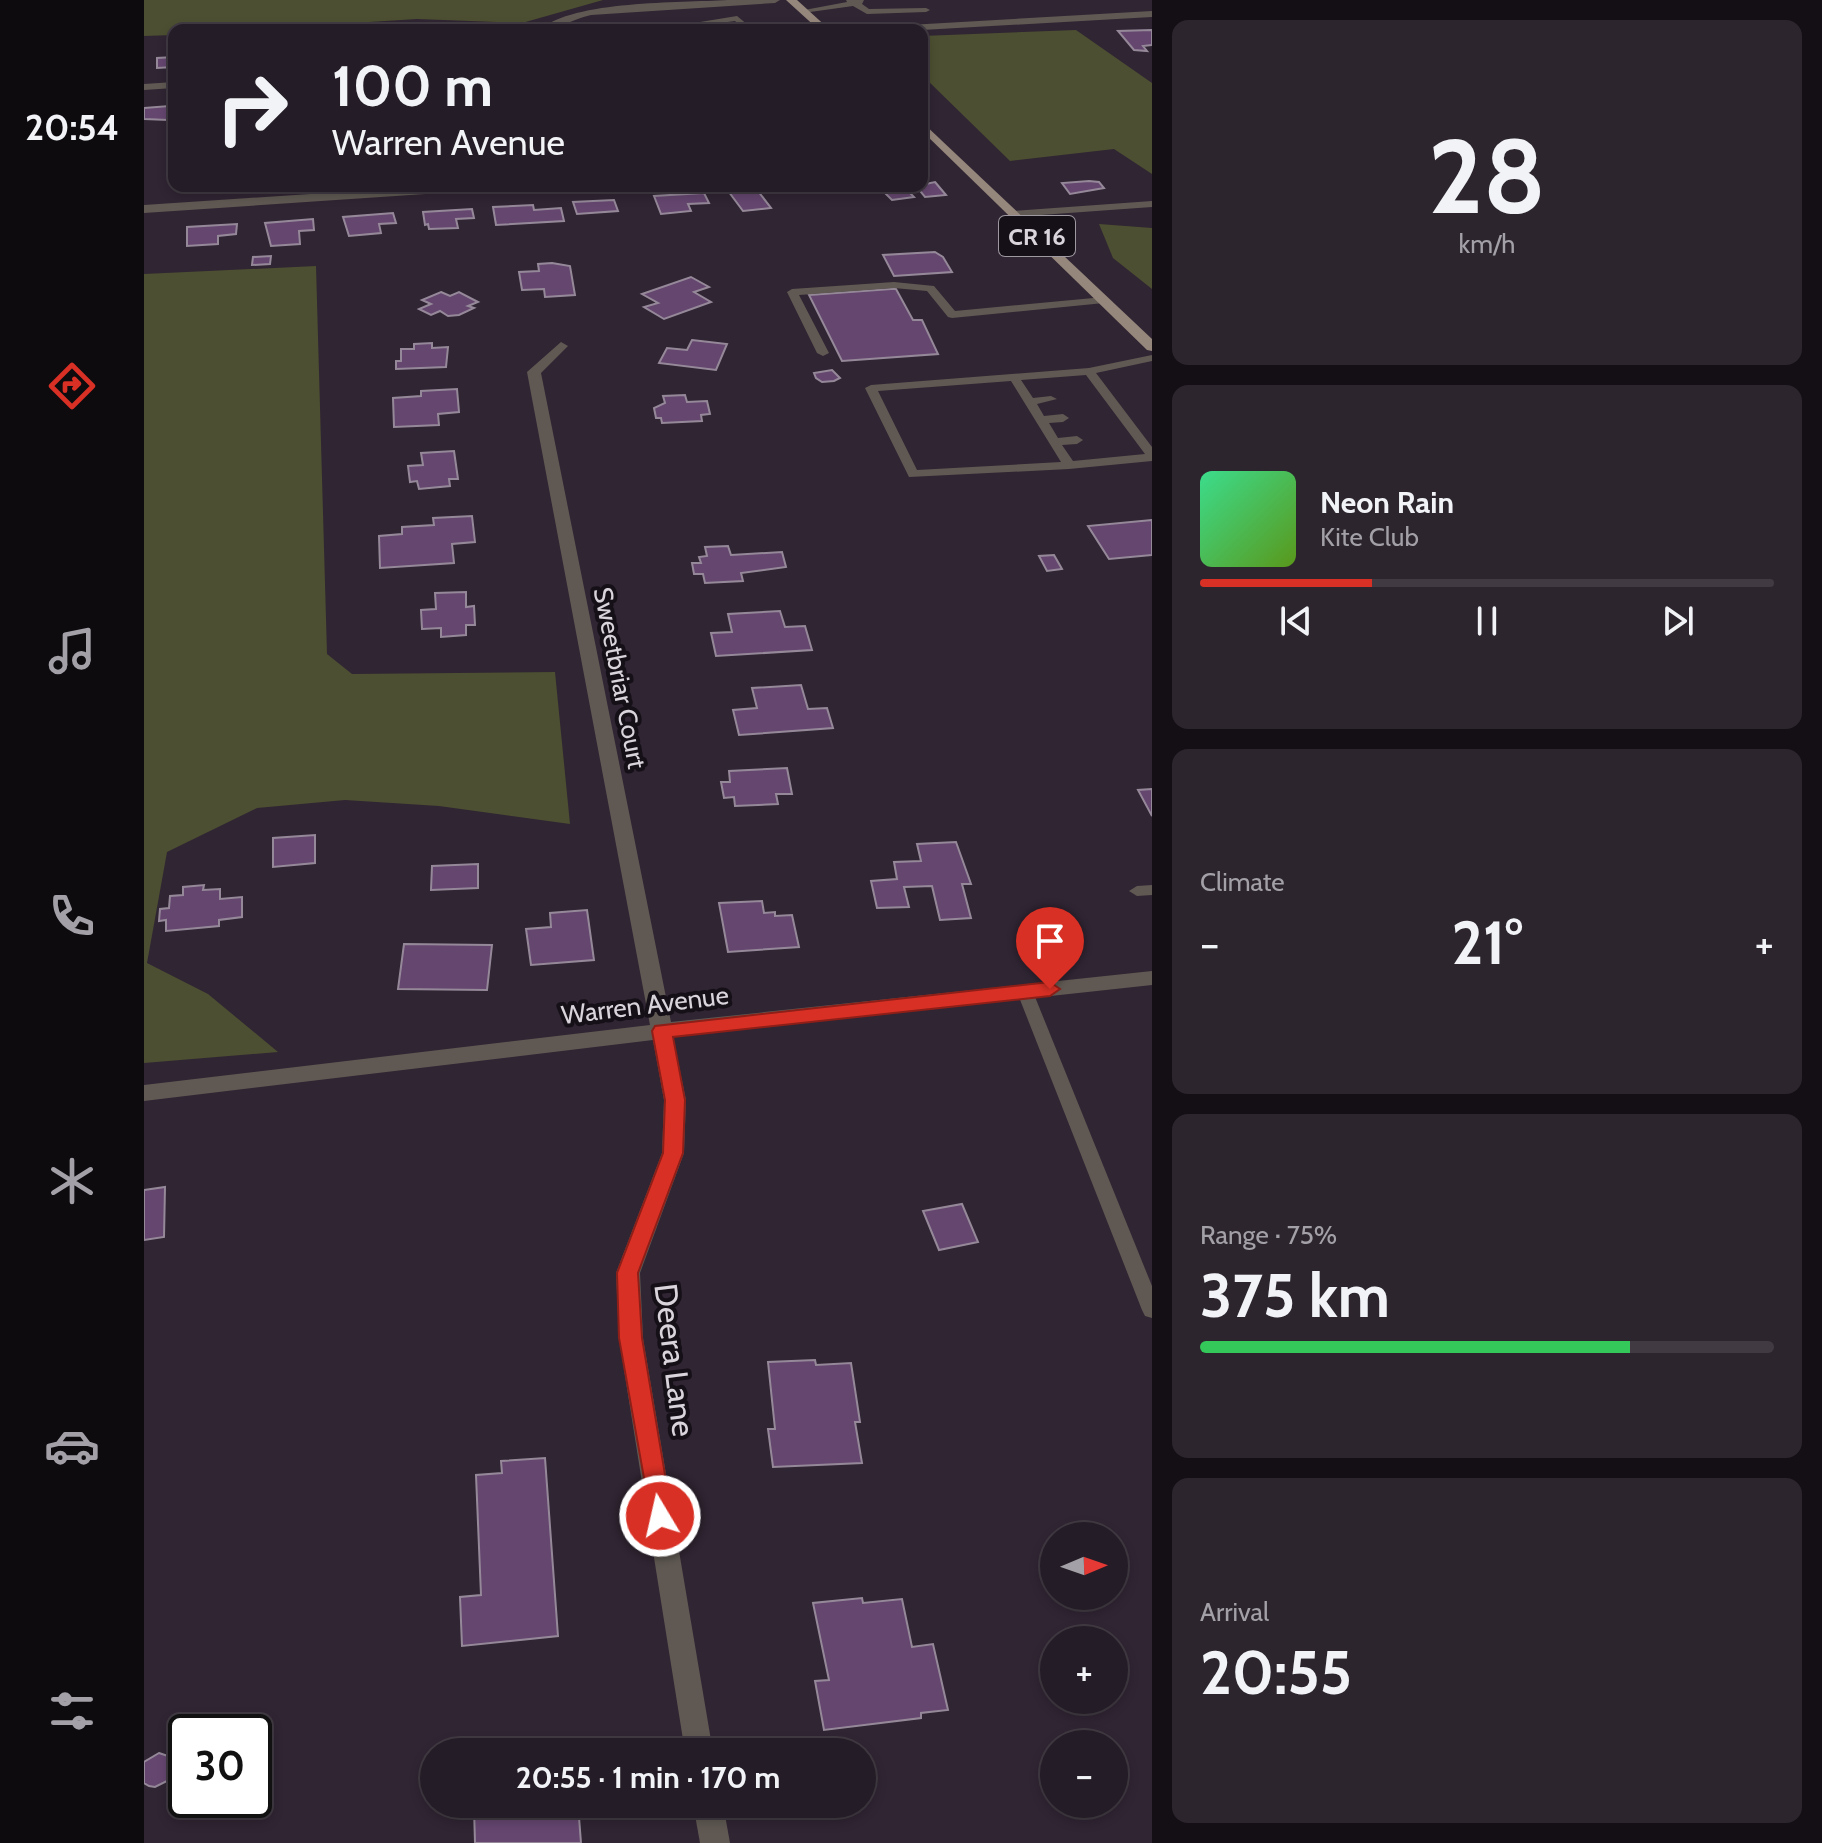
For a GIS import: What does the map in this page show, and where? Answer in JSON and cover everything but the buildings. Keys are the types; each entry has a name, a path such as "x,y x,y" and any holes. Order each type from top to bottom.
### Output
{"main road":[{"path":"791,0 818,24"},
{"name":"CR 16","path":"928,137 1014,214 1152,347"}],"street":[{"path":"554,24 565,18 591,12 775,0"},
{"path":"928,27 1152,14"},
{"path":"144,87 168,85"},
{"path":"144,209 396,192"},
{"name":"Sweetbriar Court","path":"561,346 534,372 662,1031"},
{"name":"Warren Avenue","path":"144,1093 662,1031 1152,978"},
{"name":"Deera Lane","path":"662,1031 675,1100 673,1153 628,1273 631,1338 697,1738"},
{"path":"711,1818 715,1843"}],"lane":[{"path":"918,0 940,26"},
{"path":"803,11 854,1 867,12 926,10"},
{"path":"698,23 737,18 744,24"},
{"path":"1014,214 1152,204"},
{"path":"823,353 792,292 894,285 930,288 952,315 1104,300"},
{"path":"1089,371 1099,395 1120,413 1152,456 1069,465 913,474 871,388 1089,371 1152,358"},
{"path":"1014,377 1069,465"},
{"path":"1030,402 1051,399"},
{"path":"1106,414 1120,413"},
{"path":"1041,420 1063,418"},
{"path":"1120,436 1137,435"},
{"path":"1055,442 1077,440"},
{"path":"1025,992 1152,1310"}],"green space":[{"path":"144,0 603,0 522,23 417,19 338,24 168,24 168,35 144,36"},
{"path":"1076,30 1152,83 1152,174 1114,149 1010,161 928,81 928,36"},
{"path":"1099,224 1152,228 1152,289 1113,258"},
{"path":"316,266 327,654 352,674 555,672 570,824 439,806 345,800 257,808 167,852 147,963 208,994 278,1052 144,1063 144,274"}],"route":[{"path":"660,1516 631,1338 628,1273 673,1153 675,1100 662,1031 1050,989"}]}
